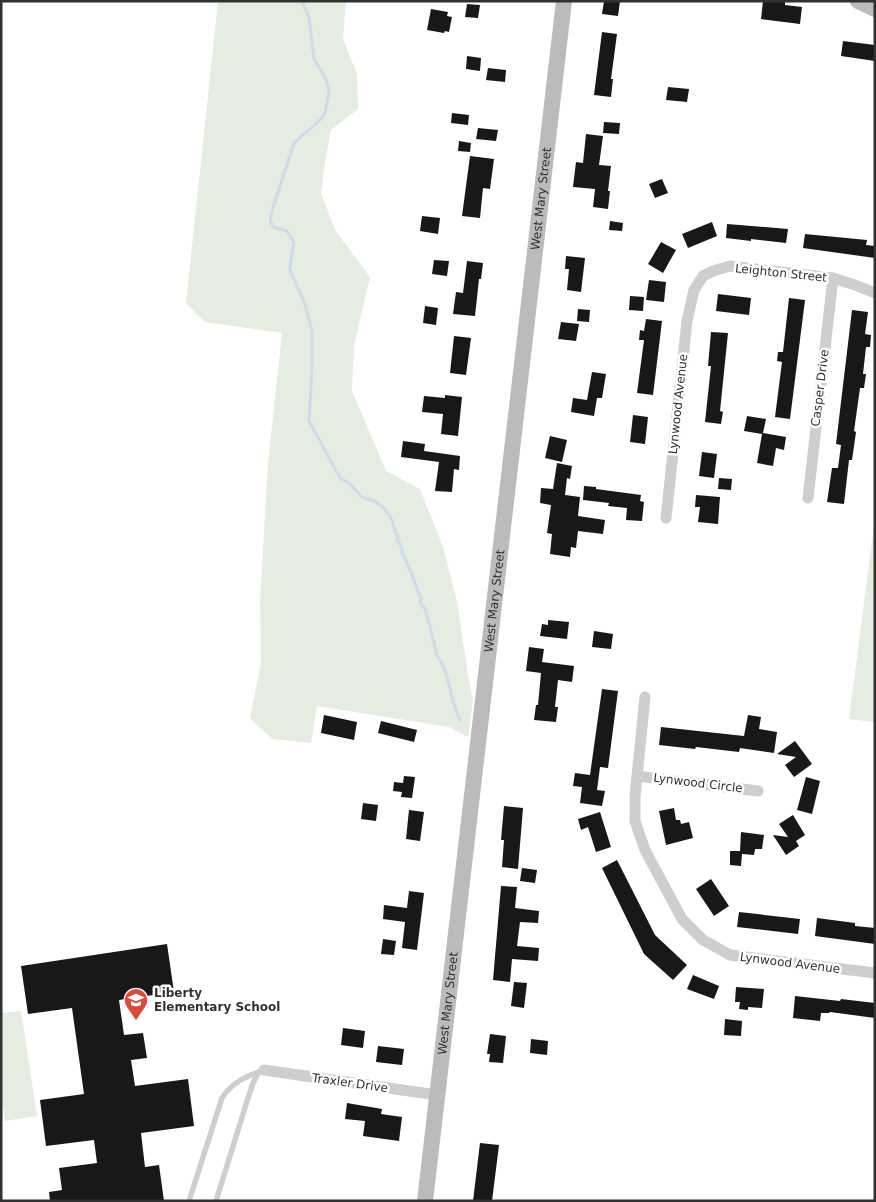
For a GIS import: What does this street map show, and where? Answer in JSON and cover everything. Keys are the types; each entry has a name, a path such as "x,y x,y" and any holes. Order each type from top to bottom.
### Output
{"main road":[{"name":"West Mary Street","path":"425,1201 564,1"},
{"path":"858,1 875,9"}],"street":[{"name":"Leighton Street","path":"694,290 703,276 713,270 730,266 833,278 875,293"},
{"name":"Casper Drive","path":"808,498 833,278"},
{"name":"Lynwood Avenue","path":"666,518 687,321 694,290"},
{"name":"Lynwood Avenue","path":"645,697 634,796 635,821 645,850 682,919 703,940 730,955 875,973"},
{"name":"Lynwood Circle","path":"637,776 758,791"},
{"name":"Traxler Drive","path":"262,1071 437,1095"}],"lane":[{"path":"189,1201 222,1098 227,1090 240,1079 262,1071"},
{"path":"216,1201 253,1083 262,1071"}],"shaded area":[{"path":"218,1 346,1 343,39 357,74 358,109 331,130 321,193 335,230 370,277 354,345 352,391 386,471 420,489 443,547 457,601 473,701 468,737 449,727 317,706 311,743 272,739 250,718 261,663 260,601 268,463 282,333 205,322 186,303"},
{"path":"875,518 875,722 849,719"},
{"path":"21,1011 37,1116 5,1121 1,1093 1,1013"}],"building":[{"path":"604,1 620,1 618,16 602,14"},
{"path":"763,1 785,2 785,5 802,7 800,24 761,19"},
{"path":"467,4 480,5 478,18 465,17"},
{"path":"431,9 448,12 447,16 452,17 449,32 427,30"},
{"path":"602,32 617,34 611,79 613,79 611,97 594,95"},
{"path":"843,41 875,45 875,61 841,56"},
{"path":"467,56 481,58 480,71 466,69"},
{"path":"488,68 506,70 505,82 486,80"},
{"path":"668,87 689,89 687,102 666,100"},
{"path":"452,113 469,115 468,125 451,123"},
{"path":"604,122 620,123 619,134 603,133"},
{"path":"478,128 498,130 496,141 476,139"},
{"path":"586,134 603,136 599,165 611,166 608,209 593,207 595,189 573,187 576,162 583,163"},
{"path":"459,141 471,143 470,152 458,151"},
{"path":"470,156 494,159 490,189 483,188 480,218 462,216"},
{"path":"662,179 668,193 655,198 649,184"},
{"path":"422,216 440,218 438,234 420,231"},
{"path":"610,221 623,223 622,231 609,230"},
{"path":"712,222 717,236 688,248 682,234"},
{"path":"727,224 788,229 786,243 726,238"},
{"path":"805,234 867,240 866,245 875,246 875,258 803,248"},
{"path":"661,242 676,250 663,273 648,264"},
{"path":"566,256 585,258 581,292 567,290 569,269 565,269"},
{"path":"434,260 449,261 447,276 432,274"},
{"path":"467,261 483,263 481,279 479,279 475,316 453,314 456,292 463,293"},
{"path":"649,280 666,282 664,302 646,300"},
{"path":"718,294 751,298 749,315 716,311"},
{"path":"630,296 644,297 643,311 629,310"},
{"path":"789,298 805,300 790,419 775,417 782,362 777,361 778,352 783,352"},
{"path":"425,306 438,308 436,325 423,323"},
{"path":"578,309 590,310 589,322 577,321"},
{"path":"852,310 868,312 865,334 871,335 870,347 866,347 863,374 866,374 864,388 860,388 854,431 856,432 852,460 849,460 844,504 827,502 832,468 838,468 841,445 836,444"},
{"path":"646,319 662,321 653,395 637,393 644,340 639,340 640,330 644,331"},
{"path":"561,322 579,324 576,341 558,339"},
{"path":"711,332 728,333 720,411 723,412 721,424 705,422 711,366 708,366"},
{"path":"454,336 471,338 466,375 450,373"},
{"path":"592,372 606,374 602,398 597,398 594,416 571,412 573,398 587,400"},
{"path":"445,395 462,397 458,436 441,434 443,414 422,412 424,396 445,398"},
{"path":"633,415 648,417 645,444 630,442"},
{"path":"747,416 766,419 763,433 786,437 784,450 776,448 773,466 757,463 762,434 744,431"},
{"path":"550,436 567,440 562,462 545,458"},
{"path":"403,441 425,444 424,451 460,456 459,470 454,469 452,492 435,491 439,462 401,457"},
{"path":"702,452 717,454 714,478 699,476"},
{"path":"557,463 572,466 570,479 567,478 565,495 580,497 578,516 605,520 603,534 578,531 576,548 571,547 570,557 550,554 552,534 547,533 551,505 540,503 541,488 553,489"},
{"path":"719,478 732,479 731,490 718,489"},
{"path":"584,486 641,495 640,501 644,502 642,521 626,520 627,508 608,506 609,503 583,500"},
{"path":"696,495 720,497 718,524 698,522 700,507 695,507"},
{"path":"548,620 569,622 567,639 540,636 542,624 548,625"},
{"path":"594,631 613,634 611,649 592,647"},
{"path":"529,647 544,649 542,662 574,666 572,682 558,680 555,707 558,707 556,722 534,720 536,705 538,705 541,673 526,671"},
{"path":"602,689 618,691 608,768 600,767 597,790 605,791 602,806 580,803 582,787 573,786 575,773 590,775"},
{"path":"324,715 357,722 354,740 321,733"},
{"path":"748,715 761,717 759,729 777,732 774,753 740,748 739,752 659,745 661,727 744,736"},
{"path":"381,721 417,730 414,742 378,733"},
{"path":"795,741 812,764 794,777 785,765 796,757 777,754"},
{"path":"404,776 415,777 412,798 401,797 402,792 393,791 394,782 403,783"},
{"path":"806,777 820,781 812,814 797,810"},
{"path":"363,803 378,805 376,821 361,819"},
{"path":"504,806 523,808 518,869 502,867 504,840 501,840"},
{"path":"674,808 676,820 680,820 681,824 689,822 693,838 666,845 659,811"},
{"path":"409,810 424,812 420,841 406,839"},
{"path":"600,812 611,847 596,852 588,827 581,830 578,819"},
{"path":"793,815 805,835 796,841 799,846 786,855 773,835 788,837 779,824"},
{"path":"741,832 764,835 762,849 755,849 754,855 742,854 741,866 730,865 730,851 740,851"},
{"path":"617,860 655,935 687,965 673,980 644,954 602,868"},
{"path":"522,868 537,870 535,883 520,881"},
{"path":"711,879 729,906 714,916 696,889"},
{"path":"501,886 517,887 515,908 539,911 538,923 520,922 517,946 539,948 538,961 512,959 510,982 493,980"},
{"path":"409,891 424,893 417,950 402,948 405,922 383,919 384,905 407,908"},
{"path":"739,912 800,919 798,934 737,927"},
{"path":"817,918 855,923 855,926 875,928 875,944 815,936"},
{"path":"383,939 396,941 394,955 381,954"},
{"name":"Liberty Elementary School","path":"167,944 174,992 119,1000 124,1035 143,1033 147,1058 131,1060 135,1086 188,1079 194,1126 141,1133 145,1167 159,1165 164,1201 50,1201 49,1192 62,1190 59,1168 97,1163 94,1140 46,1146 40,1100 84,1094 72,1008 28,1014 21,966"},
{"path":"693,975 719,986 714,999 687,989"},
{"path":"514,982 527,983 524,1008 511,1006"},
{"path":"736,987 764,989 762,1008 748,1007 748,1010 739,1009 740,1002 735,1002"},
{"path":"795,996 875,1003 875,1018 830,1012 821,1013 820,1021 793,1018"},
{"path":"725,1019 742,1021 741,1036 724,1035"},
{"path":"343,1028 365,1031 363,1048 341,1045"},
{"path":"490,1034 506,1036 503,1063 489,1062 490,1054 487,1054"},
{"path":"531,1039 548,1041 547,1055 530,1053"},
{"path":"378,1046 404,1049 402,1065 376,1062"},
{"path":"347,1103 382,1109 381,1114 402,1117 399,1141 363,1136 365,1121 345,1119"},
{"path":"480,1143 499,1145 492,1201 473,1201"}],"waterway":[{"path":"302,1 309,18 314,59 326,79 329,91 325,113 321,119 294,143 270,221 274,227 287,231 294,242 290,270 305,304 312,331 309,421 340,478 349,483 362,497 376,502 384,508 390,516 398,537 397,540 421,599 420,602 425,609 437,655 448,679 456,712 460,720"}],"place":[{"name":"Liberty Elementary School","path":"136,1021"}]}
